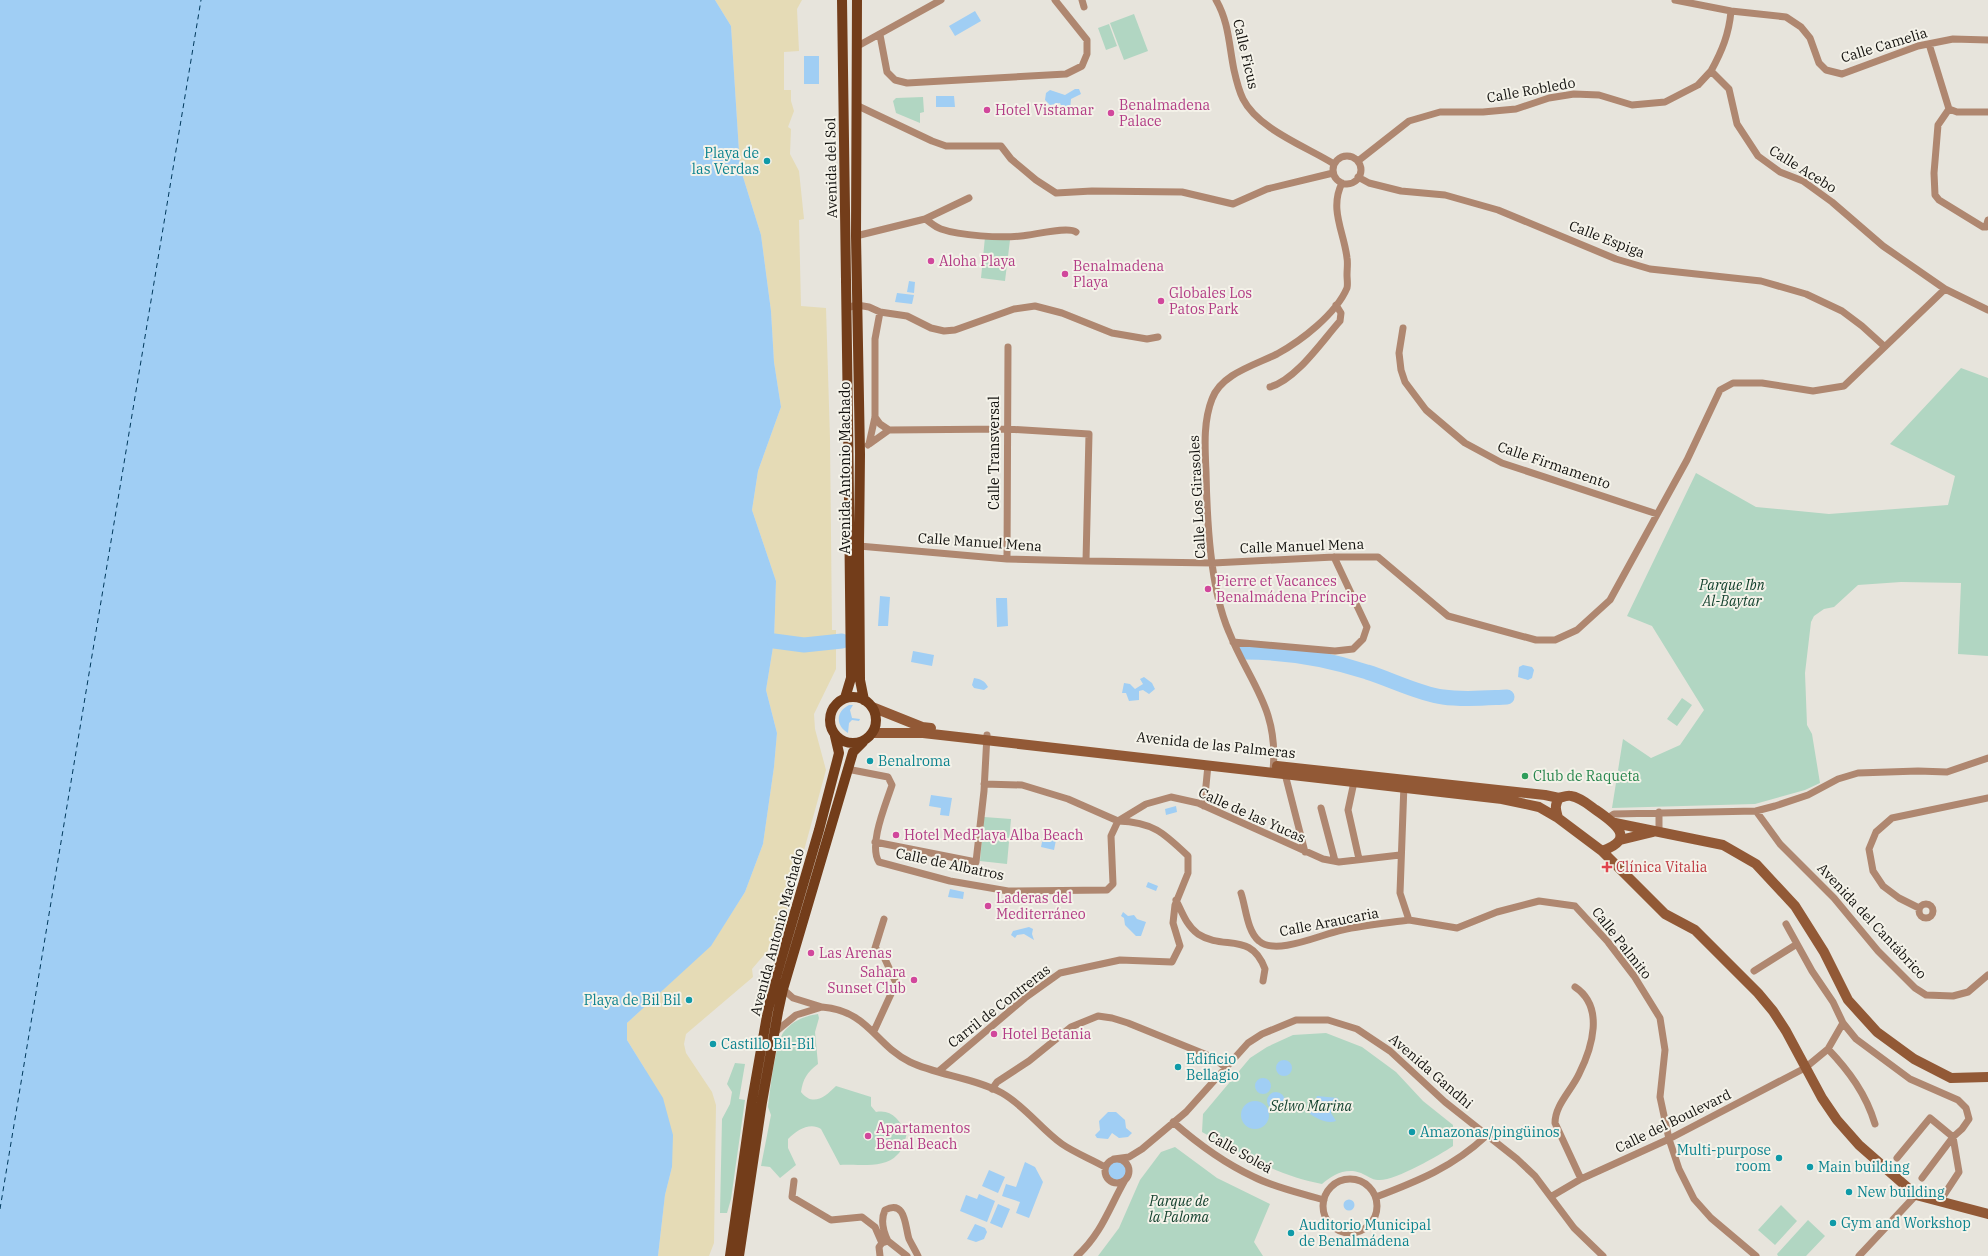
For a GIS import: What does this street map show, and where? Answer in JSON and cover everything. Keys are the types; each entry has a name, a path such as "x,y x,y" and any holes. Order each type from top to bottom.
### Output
{"main road":[{"name":"Avenida del Sol","path":"842,0 846,198 846,336"},
{"name":"Avenida del Sol","path":"856,0 856,236"},
{"name":"Avenida Antonio Machado","path":"856,236 860,454 860,680 864,700"},
{"name":"Avenida Antonio Machado","path":"845,698 851,678 846,336"},
{"path":"845,698 858,698 864,700 872,707 876,719 872,733 863,742 848,743 835,736 830,722 830,714 839,702 845,698"},
{"name":"Avenida Antonio Machado","path":"730,1256 752,1101 768,1010 776,977 819,830 839,753 835,736"},
{"name":"Avenida Antonio Machado","path":"739,1256 773,1033 783,989 852,752 863,742"}],"street":[{"path":"856,47 941,0"},
{"path":"880,35 887,72 895,80 907,83 1066,74 1082,66 1087,54 1087,40 1055,0"},
{"path":"1082,0 1084,7"},
{"name":"Calle Ficus","path":"1216,0 1228,29 1234,71 1243,100 1258,118 1281,135 1311,149 1334,164"},
{"name":"Calle Camelia","path":"1675,0 1731,11 1786,17 1801,27 1810,38 1816,57 1822,66 1826,70 1842,74 1929,44 1953,39 1988,40"},
{"path":"1711,71 1722,52 1730,28 1731,11"},
{"path":"1929,44 1949,109"},
{"name":"Calle Robledo","path":"1358,161 1410,121 1440,112 1483,112 1516,109 1549,98 1574,94 1599,95 1632,105 1665,102 1698,85 1711,71"},
{"name":"Calle Acebo","path":"1711,71 1729,89 1737,124 1758,156 1780,172 1803,181 1832,202 1883,246 1944,289 1988,310"},
{"path":"856,106 946,146 1001,146 1011,160 1036,180 1056,193 1092,191 1182,192 1233,204 1267,188 1333,173"},
{"path":"1949,109 1957,112 1988,112"},
{"path":"1949,109 1938,125 1934,173 1935,195 1939,200 1983,227 1986,227 1988,220"},
{"path":"1343,156 1353,157 1358,161 1360,167 1358,177 1352,183 1342,183 1335,177 1333,173 1334,164 1343,156"},
{"name":"Calle Espiga","path":"1358,177 1369,183 1401,191 1445,194 1498,210 1616,259 1650,269 1761,281 1806,294 1842,311 1862,326 1884,346"},
{"name":"Calle Los Girasoles","path":"1273,769 1274,739 1267,710 1223,616 1213,563 1207,508 1205,435 1207,417 1212,398 1221,383 1279,353 1310,332 1331,312 1347,287 1347,258 1339,226 1336,194 1342,183"},
{"path":"856,236 925,219 969,198"},
{"path":"925,219 940,229 971,234 1020,236 1044,234 1064,229 1072,229 1076,232"},
{"name":"Calle Manuel Mena","path":"859,546 1007,559 1086,561 1213,563 1334,557 1378,557 1448,616 1536,640 1555,640 1577,630 1610,600 1686,460 1720,390 1733,383 1762,383 1813,391 1844,386 1944,289"},
{"path":"846,308 857,305 869,307 880,312 907,316 931,328 944,331 955,330 1014,310 1035,306 1062,313 1112,333 1147,339 1158,337"},
{"path":"1270,387 1279,384 1292,375 1340,321 1341,314 1336,305"},
{"path":"869,444 875,417 875,339 880,312"},
{"name":"Calle Firmamento","path":"1403,328 1399,353 1401,370 1405,382 1426,410 1465,443 1502,463 1657,514"},
{"name":"Calle Transversal","path":"1007,559 1008,346"},
{"path":"875,417 880,424 889,430 1007,429 1090,434 1086,561"},
{"path":"860,454 869,444 889,430"},
{"path":"1234,642 1336,651 1353,649 1363,639 1367,627 1334,557"},
{"name":"Avenida de las Palmeras","path":"872,707 922,727 987,737 1208,765 1273,769 1285,774 1354,782 1404,784 1527,803 1539,807 1558,818 1602,851"},
{"name":"Avenida de las Palmeras","path":"872,733 923,732 987,737 1404,784 1545,795 1559,798 1569,795 1576,797 1611,820"},
{"path":"848,769 888,777 892,785 875,842 976,862 984,788 987,737"},
{"path":"1611,820 1614,814 1756,811 1808,795 1838,779 1858,773 1918,771 1947,772 1988,758"},
{"path":"1204,806 1208,765"},
{"path":"1285,774 1305,852"},
{"path":"1354,782 1348,810 1359,859"},
{"path":"1404,784 1400,855 1400,892 1409,920"},
{"path":"984,788 1022,785 1068,799 1118,821"},
{"name":"Calle de las Yucas","path":"1118,821 1146,804 1171,797 1204,806 1323,859 1335,861 1400,855"},
{"path":"1558,818 1555,807 1559,798"},
{"path":"1919,908 1899,898 1884,886 1873,871 1870,849 1876,832 1892,818 1988,798"},
{"path":"1321,808 1335,861"},
{"name":"Avenida del Cantábrico","path":"1756,811 1780,844 1834,898 1878,951 1915,988 1926,994 1953,996 1968,992 1988,975"},
{"path":"1659,812 1659,831"},
{"path":"1611,820 1723,845 1756,864 1795,906 1824,952 1848,1000 1877,1032 1914,1059 1951,1078 1988,1077"},
{"path":"1611,820 1620,833 1617,843 1618,866"},
{"name":"Calle de Albatros","path":"875,842 875,856 879,862 950,880 1008,890 1107,890 1113,884 1111,836 1118,821"},
{"name":"Carril de Contreras","path":"939,1071 1025,998 1060,973 1120,960 1172,962 1180,946 1173,923 1176,900 1188,873 1188,856 1173,842 1150,826 1138,822 1118,821"},
{"path":"1659,831 1617,843 1602,851 1665,914 1695,930 1758,993 1773,1011 1805,1068 1837,1120 1859,1145 1916,1195 1988,1214"},
{"name":"Calle Araucaria","path":"1242,893 1251,932 1260,942 1274,946 1291,946 1342,930 1409,920"},
{"path":"1176,900 1185,920 1198,933 1218,942 1241,943 1257,954 1265,970 1263,981"},
{"name":"Calle Palmito","path":"1409,920 1457,928 1497,912 1539,901 1575,906 1608,942 1634,976 1660,1018 1665,1050 1660,1097 1669,1138 1679,1169 1694,1199 1711,1218 1756,1256"},
{"path":"874,1031 896,983 884,957 875,948 884,919"},
{"path":"1786,924 1812,971 1833,1002 1843,1023 1856,1039 1910,1079 1958,1100 1966,1108 1969,1119 1962,1129 1953,1137 1922,1178"},
{"path":"1754,970 1797,944"},
{"path":"1575,988 1583,993 1594,1013 1593,1034 1579,1075 1555,1114 1555,1123 1581,1179"},
{"path":"783,989 793,998 822,1007 839,1008 874,1031 889,1048 910,1062 1002,1093 1023,1109 1062,1144 1105,1166"},
{"path":"773,1033 796,1015 822,1007"},
{"path":"992,1089 997,1082 1029,1061 1071,1027 1098,1016 1112,1018 1128,1023 1212,1057 1225,1067"},
{"name":"Avenida Gandhi","path":"1114,1159 1129,1157 1142,1149 1186,1112 1248,1043 1262,1034 1296,1020 1318,1020 1344,1024 1370,1037 1390,1051 1427,1086 1536,1176 1574,1228 1603,1256"},
{"path":"1843,1023 1828,1049 1849,1072 1860,1088 1871,1110 1875,1124"},
{"name":"Calle del Boulevard","path":"1552,1196 1581,1179 1669,1138 1805,1068 1828,1049"},
{"path":"1897,1158 1930,1118 1953,1137 1959,1172 1940,1201"},
{"name":"Calle Soleá","path":"1173,1122 1211,1153 1255,1178 1324,1200"},
{"path":"1376,1197 1426,1178 1441,1170 1459,1159 1486,1136"},
{"name":"Avenida Gandhi","path":"1129,1170 1142,1149"},
{"path":"1077,1256 1096,1237 1129,1170 1122,1160 1114,1159 1105,1166"},
{"path":"1105,1166 1105,1175 1107,1179 1114,1183 1125,1180"},
{"path":"1346,1179 1359,1180 1369,1186 1376,1197 1378,1208 1374,1219 1367,1228 1355,1232 1344,1232 1334,1227 1326,1218 1324,1200 1327,1192 1334,1184 1346,1179"},
{"path":"794,1181 792,1197 831,1220 862,1217 875,1227 885,1242 907,1256"},
{"path":"1114,1183 1114,1202"},
{"path":"1859,1256 1916,1195"},
{"path":"880,1256 878,1251 885,1242 882,1217 885,1210 890,1207 897,1208 904,1214 909,1238 918,1256"}],"green space":[{"path":"1134,14 1148,51 1124,60 1110,23"},
{"path":"1109,24 1117,46 1106,50 1098,28"},
{"path":"923,97 924,112 920,113 920,123 896,113 893,101 896,98"},
{"path":"985,237 1010,240 1005,281 981,278"},
{"name":"Parque Ibn Al-Baytar","path":"1961,368 1988,378 1988,656 1958,654 1961,583 1901,582 1858,585 1834,607 1824,609 1814,616 1811,622 1805,673 1807,725 1812,734 1820,783 1805,790 1755,804 1612,808 1623,739 1651,758 1680,745 1704,710 1652,626 1627,616 1696,473 1756,507 1829,514 1948,505 1955,476 1890,444"},
{"path":"1682,698 1692,705 1677,726 1667,719"},
{"path":"984,817 1011,819 1007,864 980,861"},
{"path":"818,1014 819,1018 815,1032 818,1064 806,1076 801,1092 805,1096 814,1100 828,1094 836,1086 871,1097 871,1106 876,1112 886,1112 894,1116 907,1133 904,1145 892,1159 870,1165 840,1165 821,1129 812,1126 804,1128 788,1139 788,1148 796,1165 780,1178 770,1167 761,1166 771,1115 768,1107 773,1068 780,1039 783,1033 794,1022 808,1016"},
{"name":"Selwo Marina","path":"1326,1033 1362,1047 1396,1072 1423,1101 1453,1125 1453,1146 1416,1167 1394,1177 1376,1180 1355,1171 1345,1171 1335,1175 1322,1184 1275,1170 1245,1156 1202,1132 1203,1114 1250,1058 1267,1047 1293,1035"},
{"path":"735,1063 745,1064 739,1099 745,1100 731,1199 727,1213 720,1213 722,1119 730,1104 732,1092 727,1084"},
{"name":"Parque de la Paloma","path":"1175,1147 1217,1178 1270,1204 1254,1242 1263,1256 1098,1256 1119,1228 1140,1180 1161,1152"},
{"path":"1781,1205 1797,1221 1775,1245 1758,1230"},
{"path":"1808,1220 1825,1236 1806,1256 1778,1256 1777,1254"}],"sand":[{"path":"715,0 802,0 797,9 799,51 784,52 784,90 791,90 791,101 794,111 788,127 791,129 790,154 799,171 804,219 799,220 801,306 826,308 830,439 832,630 836,630 836,669 814,714 815,729 826,770 791,898 774,947 770,948 752,969 753,977 686,1034 684,1044 686,1053 712,1092 716,1105 714,1243 709,1256 658,1256 665,1195 672,1167 645,1069 627,1040 627,1023 711,945 745,892 763,844 774,767 777,733 766,690 774,641 776,581 752,510 758,471 781,407 774,362 771,311 761,235 740,167 731,26"}],"water":[{"path":"0,0 715,0 731,26 740,167 761,235 771,311 774,362 781,407 758,471 752,510 776,581 774,641 766,690 777,733 774,767 763,844 745,892 711,946 627,1023 627,1040 663,1098 673,1135 672,1167 665,1195 658,1256 0,1256"},
{"path":"975,11 981,21 955,36 949,26"},
{"path":"804,56 819,56 819,84 804,84"},
{"path":"1075,89 1079,89 1081,94 1071,99 1070,109 1067,111 1063,110 1060,103 1050,105 1045,100 1046,93 1050,90 1065,95"},
{"path":"936,96 954,96 955,107 936,107"},
{"path":"909,281 915,282 914,293 907,292"},
{"path":"897,293 914,295 912,304 895,302"},
{"path":"880,596 890,597 888,626 878,626"},
{"path":"996,598 1007,598 1008,626 997,627"},
{"path":"913,651 934,655 932,666 911,662"},
{"path":"1523,665 1532,667 1534,670 1532,678 1528,680 1518,677 1519,667"},
{"path":"1144,677 1152,683 1155,689 1149,694 1143,690 1139,691 1139,700 1129,701 1126,693 1122,693 1124,683 1130,684 1135,689 1143,684 1140,679"},
{"path":"974,678 986,683 988,687 984,690 974,688 972,685"},
{"path":"849,705 853,705 850,710 852,718 860,719 859,721 852,720 849,723 848,733 839,723 839,715 844,708"},
{"path":"931,795 952,798 949,816 940,815 941,808 929,806"},
{"path":"1176,806 1177,812 1166,815 1165,809"},
{"path":"1043,837 1056,840 1054,850 1041,847"},
{"path":"1148,882 1158,886 1156,891 1146,887"},
{"path":"950,889 964,892 963,899 948,897"},
{"path":"1123,912 1128,916 1134,915 1137,919 1146,922 1141,936 1136,936 1125,925 1124,918 1121,916"},
{"path":"1029,927 1033,929 1032,934 1034,940 1024,934 1017,935 1015,938 1011,935 1013,931"},
{"path":"1281,1060 1287,1060 1292,1065 1290,1074 1287,1076 1281,1076 1276,1071 1276,1065"},
{"path":"1260,1078 1266,1078 1271,1083 1269,1092 1266,1094 1260,1094 1255,1089 1255,1083"},
{"path":"1276,1092 1282,1095 1285,1101 1282,1107 1276,1110 1270,1107 1267,1101 1270,1095"},
{"path":"1317,1096 1338,1098 1339,1102 1331,1106 1331,1113 1336,1121 1326,1121 1310,1114"},
{"path":"1255,1101 1265,1105 1269,1115 1265,1125 1255,1129 1245,1125 1241,1115 1245,1105"},
{"path":"1108,1112 1116,1112 1125,1120 1126,1128 1132,1133 1128,1137 1119,1138 1112,1133 1108,1139 1097,1138 1095,1135 1100,1130 1099,1121"},
{"path":"1116,1161 1123,1164 1126,1171 1123,1178 1116,1181 1109,1178 1106,1171 1109,1164"},
{"path":"1025,1162 1035,1167 1043,1182 1029,1218 1016,1213 1020,1202 1002,1196 1006,1184 1016,1187"},
{"path":"989,1170 1005,1177 998,1193 982,1186"},
{"path":"979,1194 995,1201 987,1222 960,1211 966,1195 977,1199"},
{"path":"1349,1199 1353,1201 1355,1205 1353,1209 1349,1211 1345,1209 1343,1205 1345,1201"},
{"path":"998,1204 1010,1209 1002,1228 990,1223"},
{"path":"975,1224 985,1228 987,1232 984,1239 976,1242 967,1239"}],"waterway":[{"path":"774,641 804,645 842,641"},
{"path":"1244,652 1275,653 1337,663 1376,675 1424,693 1443,697 1466,699 1507,697"}],"ferry route":[{"path":"0,1209 201,0"}],"place":[{"name":"Hotel Vistamar","path":"987,110"},
{"name":"Benalmadena Palace","path":"1111,113"},
{"name":"Playa de las Verdas","path":"767,161"},
{"name":"Aloha Playa","path":"931,261"},
{"name":"Benalmadena Playa","path":"1065,274"},
{"name":"Globales Los Patos Park","path":"1161,301"},
{"name":"Pierre et Vacances Benalmádena Príncipe","path":"1208,589"},
{"name":"Benalroma","path":"870,761"},
{"name":"Club de Raqueta","path":"1525,776"},
{"name":"Hotel MedPlaya Alba Beach","path":"896,835"},
{"name":"Clínica Vitalia","path":"1607,867"},
{"name":"Laderas del Mediterráneo","path":"988,906"},
{"name":"Las Arenas","path":"811,953"},
{"name":"Sahara Sunset Club","path":"914,980"},
{"name":"Playa de Bil Bil","path":"689,1000"},
{"name":"Hotel Betania","path":"994,1034"},
{"name":"Castillo Bil-Bil","path":"713,1044"},
{"name":"Edificio Bellagio","path":"1178,1067"},
{"name":"Amazonas/pingüinos","path":"1412,1132"},
{"name":"Apartamentos Benal Beach","path":"868,1136"},
{"name":"Multi-purpose room","path":"1779,1158"},
{"name":"Main building","path":"1810,1167"},
{"name":"New building","path":"1849,1192"},
{"name":"Gym and Workshop","path":"1833,1223"},
{"name":"Auditorio Municipal de Benalmádena","path":"1291,1233"}]}
